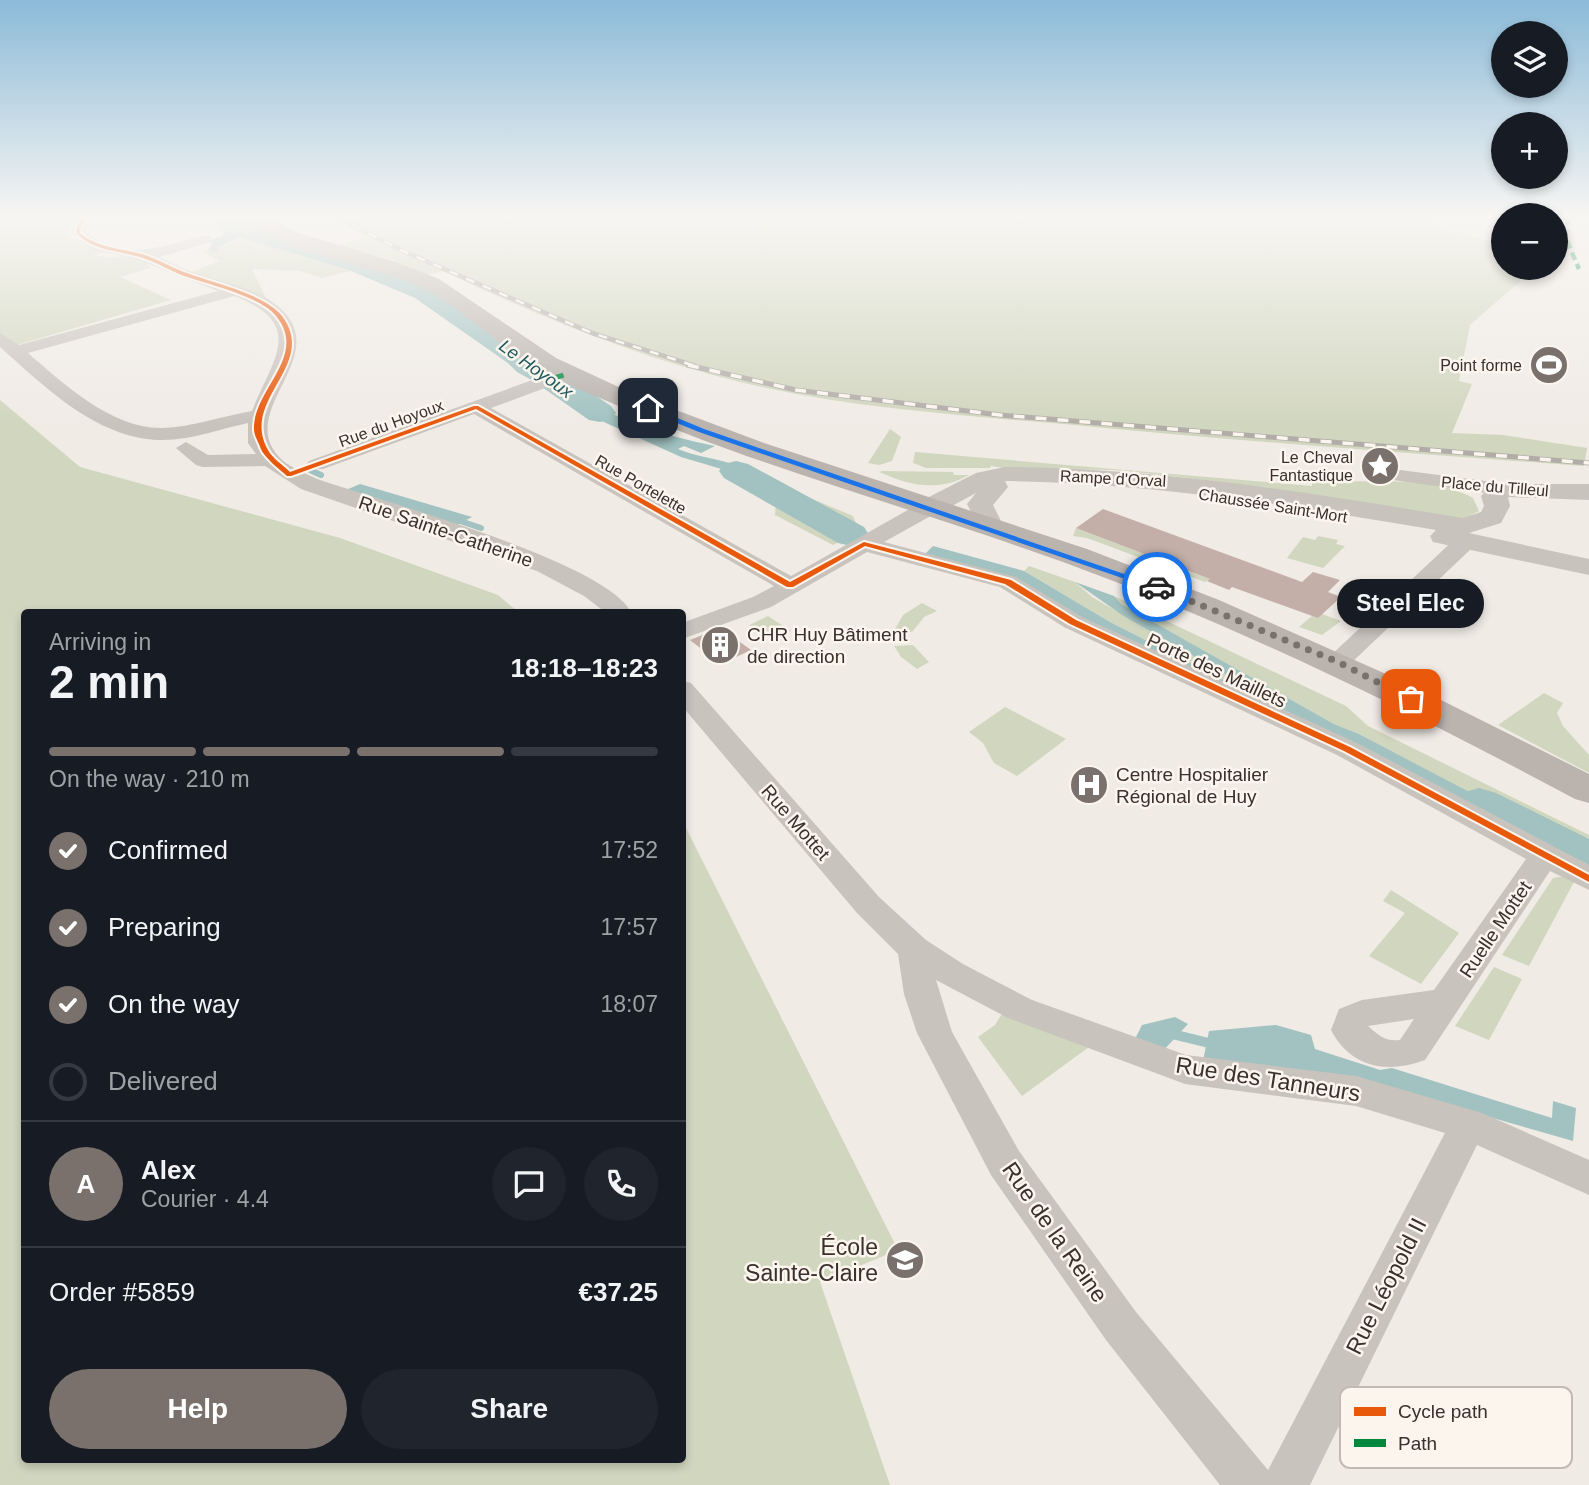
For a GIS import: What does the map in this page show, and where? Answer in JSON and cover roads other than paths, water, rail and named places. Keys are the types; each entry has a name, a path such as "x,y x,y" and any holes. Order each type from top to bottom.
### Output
{"main road":[{"path":"435,286 476,311 551,366 597,387 701,431 941,501 991,527 1172,592 1338,662 1589,790"}],"street":[{"path":"186,448 204,461 268,460 259,443 257,416 292,351 289,335 279,316 222,286"},
{"path":"17,351 235,291"},
{"path":"0,338 49,382 107,418 147,433 161,434 257,416"},
{"name":"Rue du Hoyoux","path":"316,466 538,384"},
{"name":"Rue Portelette","path":"476,407 790,585"},
{"name":"Rue Sainte-Catherine","path":"268,460 289,475 309,484 454,532 542,565 586,588 615,609"},
{"name":"Rampe d'Orval","path":"941,501 985,478 1005,474 1129,477 1243,490 1463,526 1475,525 1492,517 1497,506 1494,496 1501,489"},
{"name":"Place du Tilleul","path":"1400,476 1501,489 1589,492"},
{"name":"Chaussée Saint-Mort","path":"941,501 995,487 1095,484 1187,492 1324,511 1589,567"},
{"path":"991,527 981,504 995,487"},
{"path":"686,630 762,601 941,501"},
{"path":"1338,662 1466,541"},
{"name":"Porte des Maillets","path":"864,544 1008,582 1073,622 1346,749 1589,879"},
{"name":"Rue Mottet","path":"686,694 868,905 914,949"},
{"name":"Ruelle Mottet","path":"1444,1002 1545,855"},
{"name":"Rue des Tanneurs","path":"914,949 951,973 1020,1009 1185,1069 1356,1091 1469,1124 1589,1178"},
{"name":"Rue de la Reine","path":"914,949 921,994 935,1032 1005,1163 1121,1326 1250,1485"},
{"name":"Rue Léopold II","path":"1284,1485 1469,1124"}],"water":[{"path":"420,286 552,377 537,383 517,372 476,331 409,289"},
{"path":"556,379 592,403 631,422 715,446 701,453 684,446 678,449 736,465 725,470 681,457 606,423 540,385"},
{"path":"360,484 472,517 457,525 346,490"},
{"path":"933,546 1024,571 1110,622 1249,693 1255,691 1122,615 1075,582 1114,596 1121,604 1334,724 1359,734 1536,827 1534,839 1132,644 925,554"},
{"path":"1175,1017 1188,1024 1162,1052 1134,1041 1142,1025"},
{"path":"1276,1025 1311,1035 1315,1049 1380,1070 1392,1068 1552,1118 1553,1101 1576,1108 1573,1141 1458,1108 1203,1061 1209,1031"}],"waterway":[{"name":"Le Hoyoux","path":"413,286 447,306 554,384 600,413"},
{"path":"310,470 321,475"},
{"name":"Le Hoyoux","path":"736,471 851,535"},
{"path":"454,519 481,528"},
{"name":"Le Hoyoux","path":"1479,804 1589,860"},
{"path":"1168,1033 1217,1045"}],"railway":[{"path":"484,286 592,333 695,366"},
{"path":"688,365 796,390 1000,415 1589,463"}],"place":[{"name":"Point forme","path":"1549,365"},
{"name":"Le Cheval Fantastique","path":"1380,466"},
{"name":"CHR Huy Bâtiment de direction","path":"720,645"},
{"name":"Steel Elec","path":"1411,699"},
{"name":"Centre Hospitalier Régional de Huy","path":"1089,785"},
{"name":"École Sainte-Claire","path":"905,1260"}]}
